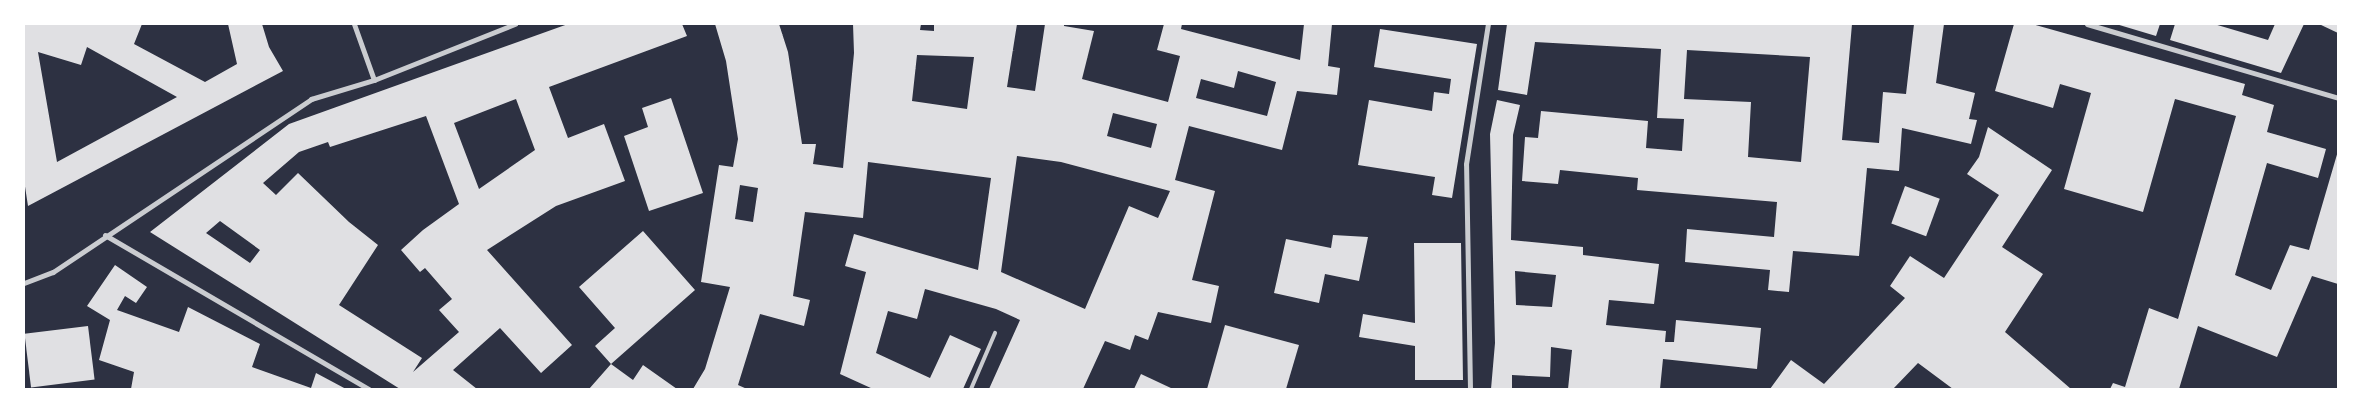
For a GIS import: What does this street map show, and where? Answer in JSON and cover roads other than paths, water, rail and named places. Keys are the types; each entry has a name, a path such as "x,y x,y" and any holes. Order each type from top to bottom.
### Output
{"street":[{"path":"354,24 374,80"},
{"path":"24,283 53,272 105,235 311,99 374,80 515,24"},
{"path":"1470,389 1466,164 1488,24"},
{"path":"2086,24 2338,98"},
{"path":"105,235 369,389"}],"lane":[{"path":"971,389 995,333"}]}
